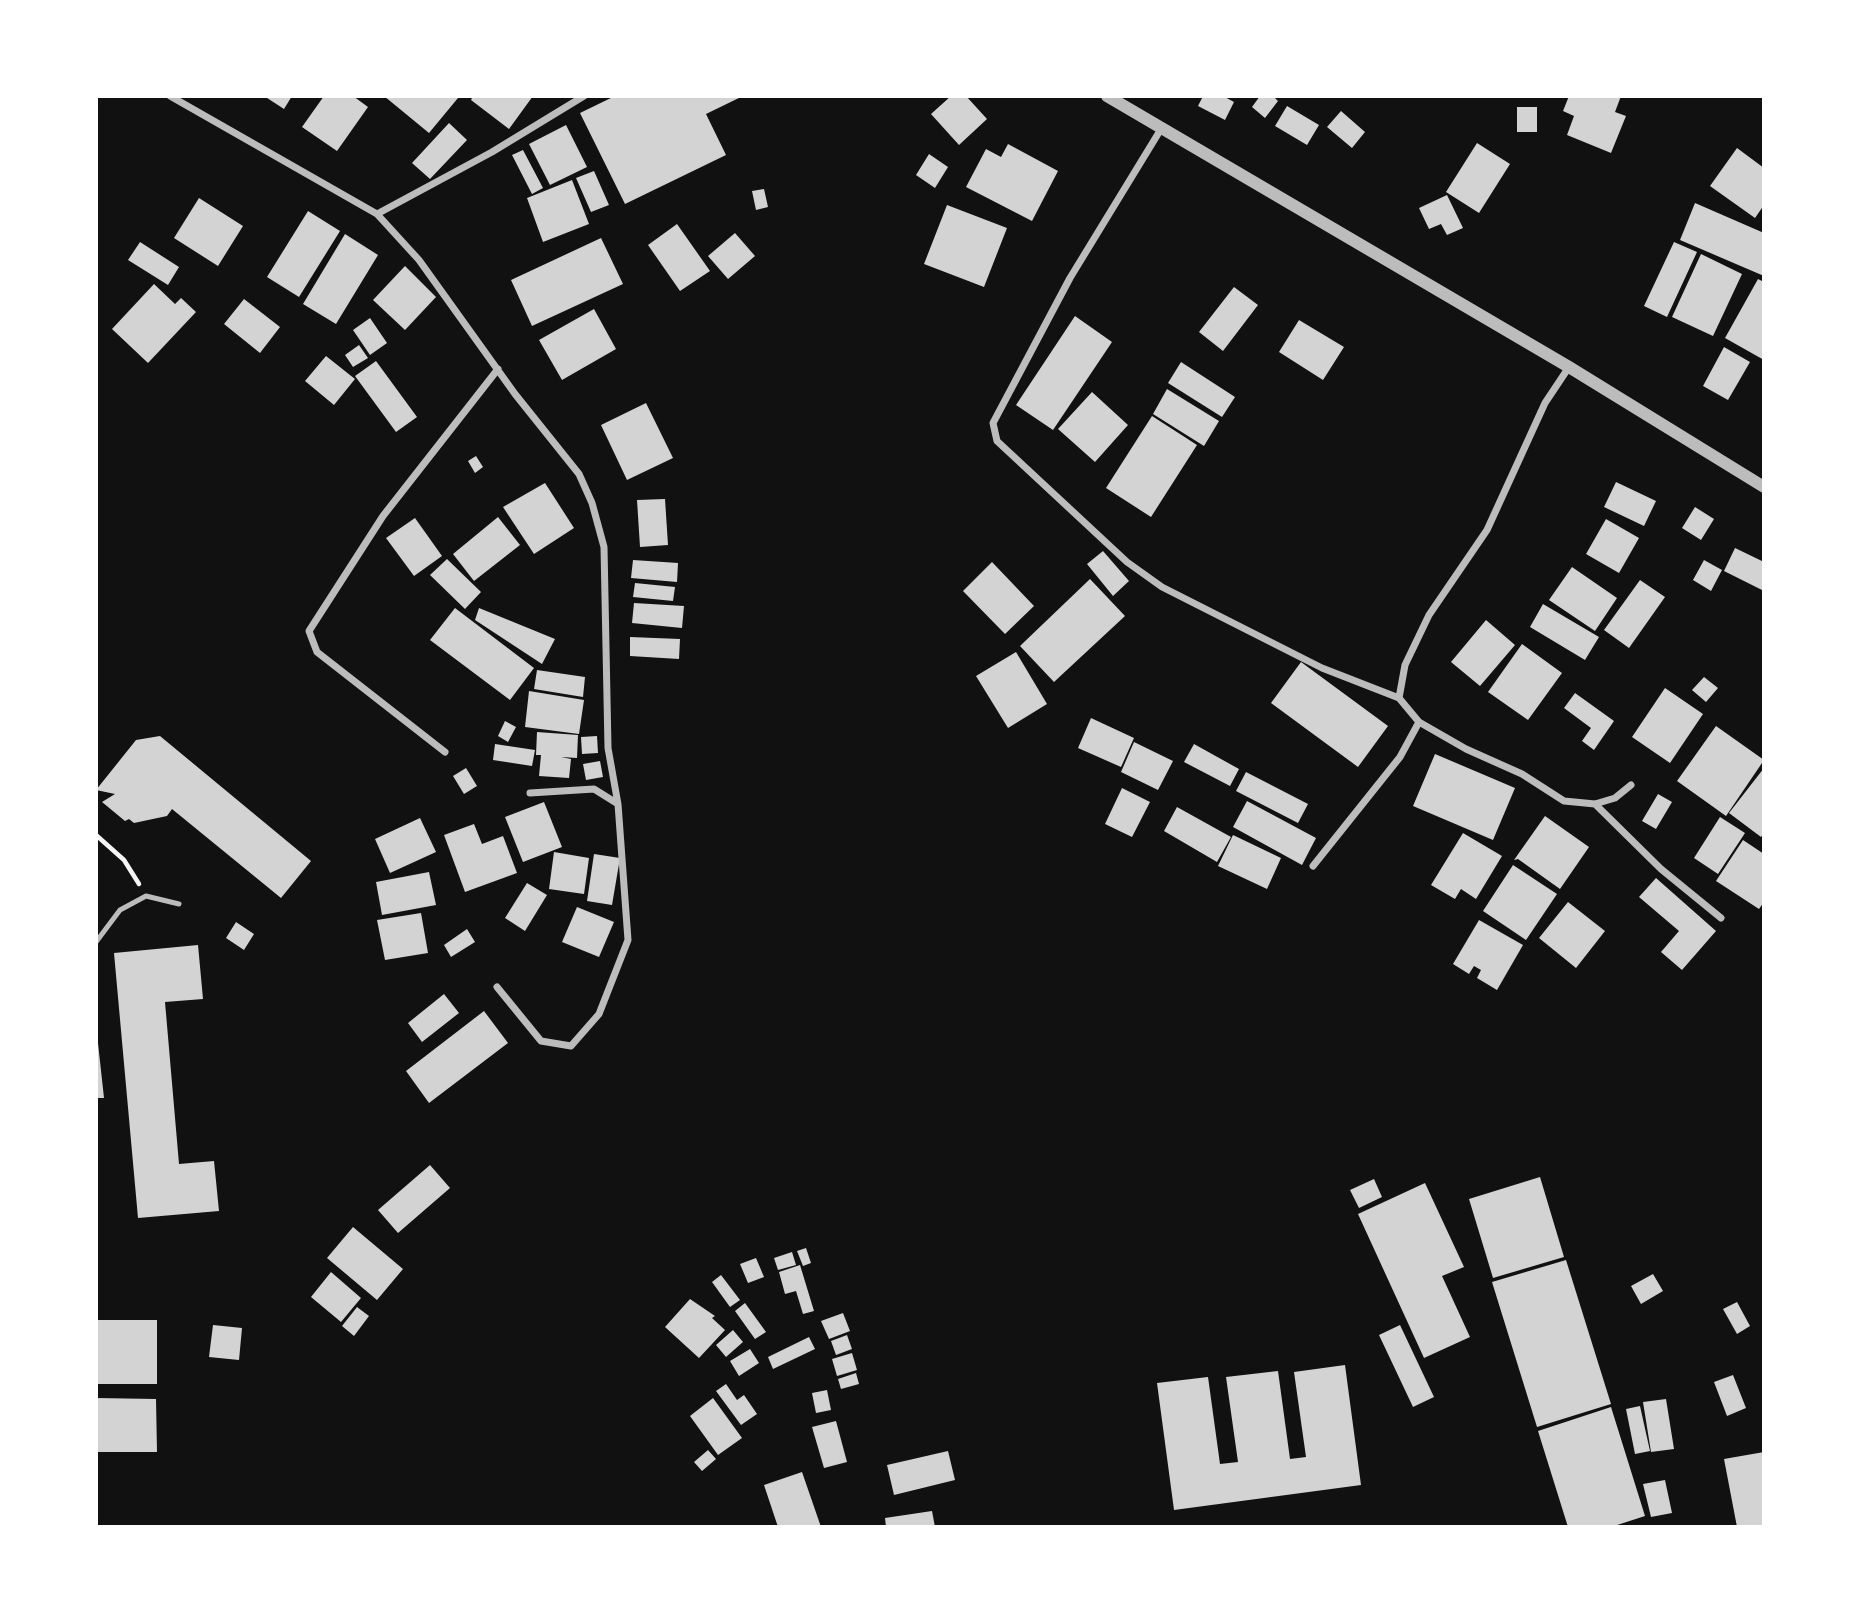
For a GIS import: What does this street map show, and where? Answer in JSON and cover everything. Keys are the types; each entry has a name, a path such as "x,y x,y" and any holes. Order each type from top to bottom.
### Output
{"street":[{"path":"170,96 377,214 419,260 579,474 592,503 604,547 608,748 618,804 628,940 599,1014 571,1046 541,1041 497,987"},
{"path":"377,214 492,152 584,96"},
{"path":"1107,96 1569,366 1763,485"},
{"path":"1161,129 1070,278 993,424 997,441 1127,562 1162,587 1322,668 1399,698 1419,722 1466,749 1522,774 1564,801 1595,804 1615,798 1631,785"},
{"path":"1399,698 1405,665 1429,615 1488,530 1545,402 1569,366"},
{"path":"445,752 317,652 309,631 383,516 498,369"},
{"path":"1313,866 1400,757 1419,722"},
{"path":"530,793 594,789 618,804"},
{"path":"1595,804 1661,869 1721,918"}],"lane":[{"path":"96,942 120,910 146,896 179,904"}],"path":[{"path":"96,835 124,860 146,896"}],"building":[{"path":"264,96 292,96 284,109"},
{"path":"324,96 353,96 368,107 337,151 302,127"},
{"path":"384,96 456,96 458,98 429,133"},
{"path":"473,96 533,96 509,129 471,100"},
{"path":"615,96 743,96 706,114 726,155 625,204 580,113"},
{"path":"951,96 966,96 987,119 959,145 931,114"},
{"path":"1203,96 1223,96 1234,102 1225,120 1198,106"},
{"path":"1260,96 1273,96 1278,101 1265,118 1252,107"},
{"path":"1569,96 1621,96 1615,112 1626,116 1611,153 1567,135 1574,116 1563,111"},
{"path":"1287,106 1319,125 1307,145 1275,126"},
{"path":"1517,107 1537,107 1537,132 1517,132"},
{"path":"1341,111 1365,132 1352,148 1327,127"},
{"path":"449,123 467,140 430,179 412,163"},
{"path":"566,125 587,167 550,185 529,144"},
{"path":"1477,143 1510,164 1479,213 1446,192"},
{"path":"1008,144 1058,171 1032,221 966,187 986,149 1001,157"},
{"path":"1737,148 1764,168 1764,205 1755,218 1710,186"},
{"path":"523,150 543,188 532,194 512,155"},
{"path":"929,154 948,167 935,188 916,175"},
{"path":"594,171 609,205 591,212 576,178"},
{"path":"572,180 589,224 543,242 527,198"},
{"path":"764,189 768,207 756,210 752,191"},
{"path":"1447,195 1463,228 1447,235 1441,224 1429,229 1419,208"},
{"path":"199,198 243,226 218,266 174,238"},
{"path":"1695,203 1764,233 1764,276 1680,240"},
{"path":"947,205 1007,228 984,287 924,264"},
{"path":"308,211 340,231 299,297 267,277"},
{"path":"677,224 710,271 680,291 648,245"},
{"path":"735,233 755,256 728,279 708,256"},
{"path":"345,234 378,255 336,324 303,304"},
{"path":"601,238 623,284 532,326 511,280"},
{"path":"140,242 179,267 168,285 128,260"},
{"path":"1674,242 1697,252 1667,317 1644,306"},
{"path":"1701,254 1742,274 1713,336 1672,317"},
{"path":"405,266 436,297 405,330 373,300"},
{"path":"1758,279 1764,282 1764,360 1725,338"},
{"path":"154,284 175,304 181,298 196,312 148,363 112,329"},
{"path":"1234,287 1258,305 1223,351 1199,332"},
{"path":"244,299 280,327 260,353 224,324"},
{"path":"594,309 616,349 562,380 539,340"},
{"path":"1075,316 1112,342 1053,430 1016,405"},
{"path":"370,318 387,343 370,355 353,330"},
{"path":"1299,320 1344,347 1323,380 1279,352"},
{"path":"359,345 368,358 353,367 345,355"},
{"path":"1724,347 1750,362 1728,400 1703,386"},
{"path":"326,356 355,379 334,405 305,381"},
{"path":"376,361 417,417 396,432 355,376"},
{"path":"1181,362 1235,397 1222,417 1168,383"},
{"path":"1167,389 1219,421 1204,446 1153,414"},
{"path":"1092,392 1128,425 1095,462 1058,429"},
{"path":"646,403 673,458 627,480 601,425"},
{"path":"1152,416 1197,445 1151,517 1106,488"},
{"path":"476,456 483,467 475,473 468,461"},
{"path":"1616,482 1656,501 1644,526 1604,507"},
{"path":"545,483 574,528 534,554 503,507"},
{"path":"665,499 668,545 640,547 637,500"},
{"path":"1695,507 1714,519 1701,540 1682,528"},
{"path":"498,517 520,545 474,581 453,554"},
{"path":"415,518 442,556 414,576 386,538"},
{"path":"1606,519 1639,538 1619,573 1586,554"},
{"path":"1735,548 1764,562 1764,591 1724,571"},
{"path":"1103,551 1129,581 1113,596 1087,564"},
{"path":"447,559 481,592 465,609 430,575"},
{"path":"633,560 678,563 677,582 631,578"},
{"path":"1704,560 1722,570 1711,591 1693,580"},
{"path":"992,562 1034,606 1005,634 963,591"},
{"path":"1572,567 1617,598 1595,631 1549,600"},
{"path":"1090,579 1125,616 1054,682 1020,646"},
{"path":"1640,580 1665,597 1629,648 1604,630"},
{"path":"635,583 675,587 673,601 633,597"},
{"path":"634,603 684,606 682,628 632,623"},
{"path":"1543,604 1599,637 1585,660 1530,627"},
{"path":"455,608 534,668 510,700 430,640"},
{"path":"479,608 555,639 542,664 475,620"},
{"path":"1486,620 1515,645 1480,686 1451,662"},
{"path":"630,637 680,639 679,659 630,656"},
{"path":"1522,644 1562,673 1528,720 1488,692"},
{"path":"1016,652 1047,704 1008,728 976,676"},
{"path":"1301,662 1388,726 1358,767 1271,703"},
{"path":"537,670 585,677 583,697 534,689"},
{"path":"1704,677 1718,688 1706,702 1692,690"},
{"path":"1665,688 1703,714 1670,763 1632,737"},
{"path":"529,691 584,700 579,734 525,727"},
{"path":"1575,693 1614,721 1594,750 1582,741 1591,728 1564,708"},
{"path":"1091,718 1134,738 1121,767 1078,748"},
{"path":"505,721 516,727 508,742 498,736"},
{"path":"1716,726 1764,760 1726,816 1677,781"},
{"path":"537,732 578,735 577,758 561,757 571,759 569,778 539,776 541,755 536,755"},
{"path":"160,736 311,861 281,898 172,809 167,816 134,823 129,819 125,821 102,802 115,794 96,790 136,740"},
{"path":"597,736 598,753 582,754 581,737"},
{"path":"1134,742 1173,761 1158,790 1121,772"},
{"path":"495,744 535,750 532,766 493,760"},
{"path":"1194,744 1239,769 1230,786 1184,762"},
{"path":"1435,754 1515,788 1493,840 1413,806"},
{"path":"600,761 603,777 586,780 583,764"},
{"path":"466,768 477,786 464,794 453,776"},
{"path":"1764,768 1764,833 1761,837 1729,813"},
{"path":"1246,772 1308,804 1298,823 1236,791"},
{"path":"1122,788 1150,802 1132,837 1105,824"},
{"path":"1658,794 1672,802 1656,829 1642,821"},
{"path":"1247,801 1316,838 1302,865 1233,827"},
{"path":"544,802 562,847 523,862 505,817"},
{"path":"1177,807 1231,837 1217,862 1164,831"},
{"path":"1545,816 1589,847 1560,889 1518,859 1514,860"},
{"path":"1720,817 1745,833 1718,874 1694,858"},
{"path":"420,818 436,852 390,873 375,839"},
{"path":"474,824 482,844 503,836 517,873 465,892 444,835"},
{"path":"1463,833 1502,856 1476,899 1461,889 1455,899 1431,885"},
{"path":"1233,835 1281,858 1267,889 1218,866"},
{"path":"1743,840 1764,854 1764,902 1759,909 1716,881"},
{"path":"554,852 589,858 584,894 549,889"},
{"path":"594,854 620,858 612,905 587,901"},
{"path":"1513,865 1557,894 1526,940 1483,911"},
{"path":"429,872 436,905 382,915 376,882"},
{"path":"1656,878 1716,931 1682,970 1661,952 1679,931 1639,897"},
{"path":"527,883 547,895 525,931 505,918"},
{"path":"1568,902 1605,931 1576,968 1539,938"},
{"path":"577,907 614,922 599,957 562,942"},
{"path":"421,913 428,953 385,960 377,920"},
{"path":"1479,920 1523,945 1497,990 1477,978 1481,970 1474,966 1469,974 1453,964"},
{"path":"236,922 254,934 244,950 226,938"},
{"path":"467,929 475,942 451,957 444,945"},
{"path":"198,945 203,999 165,1002 179,1164 214,1161 219,1211 138,1218 114,953"},
{"path":"444,994 459,1013 422,1042 408,1023"},
{"path":"484,1011 508,1043 429,1103 406,1071"},
{"path":"98,1043 104,1098 96,1098"},
{"path":"430,1165 450,1188 398,1233 378,1210"},
{"path":"1540,1177 1564,1257 1493,1278 1469,1199"},
{"path":"1374,1179 1382,1197 1359,1208 1350,1190"},
{"path":"1425,1183 1464,1267 1442,1276 1470,1337 1424,1358 1358,1214"},
{"path":"353,1227 403,1269 377,1300 327,1258"},
{"path":"806,1248 811,1263 803,1266 797,1251"},
{"path":"792,1252 796,1265 778,1270 774,1258"},
{"path":"756,1258 764,1277 748,1283 740,1264"},
{"path":"1566,1260 1611,1404 1537,1427 1492,1282"},
{"path":"800,1265 814,1311 803,1314 796,1291 785,1294 779,1272"},
{"path":"331,1272 361,1298 341,1322 311,1297"},
{"path":"1653,1274 1663,1291 1641,1304 1631,1286"},
{"path":"721,1275 740,1300 730,1307 712,1282"},
{"path":"690,1299 715,1316 712,1318 725,1330 699,1358 665,1327"},
{"path":"1737,1302 1750,1326 1737,1334 1723,1309"},
{"path":"745,1303 766,1332 755,1339 735,1311"},
{"path":"357,1307 369,1316 354,1336 342,1326"},
{"path":"843,1313 850,1331 829,1339 821,1321"},
{"path":"96,1320 157,1320 157,1384 96,1384"},
{"path":"213,1325 242,1328 239,1360 209,1357"},
{"path":"1400,1325 1434,1397 1413,1407 1379,1335"},
{"path":"733,1330 743,1342 726,1357 716,1345"},
{"path":"847,1335 852,1349 836,1355 831,1341"},
{"path":"809,1337 815,1349 773,1369 768,1357"},
{"path":"750,1349 759,1363 739,1376 730,1361"},
{"path":"852,1353 857,1370 837,1376 832,1359"},
{"path":"1345,1365 1361,1485 1174,1510 1157,1383 1208,1377 1220,1464 1238,1462 1226,1377 1278,1371 1290,1459 1306,1457 1294,1372"},
{"path":"856,1373 859,1384 841,1389 838,1379"},
{"path":"1733,1375 1746,1408 1727,1416 1714,1382"},
{"path":"726,1384 737,1400 744,1395 757,1414 741,1425 716,1391"},
{"path":"827,1390 831,1410 816,1413 812,1393"},
{"path":"96,1398 156,1399 157,1452 96,1452"},
{"path":"713,1398 742,1438 718,1455 690,1416"},
{"path":"1666,1399 1674,1449 1651,1452 1643,1402"},
{"path":"1640,1406 1650,1451 1635,1454 1626,1409"},
{"path":"1611,1407 1645,1516 1611,1527 1568,1527 1538,1431"},
{"path":"836,1421 847,1462 824,1468 812,1427"},
{"path":"708,1450 716,1459 702,1471 694,1462"},
{"path":"948,1451 955,1480 894,1495 887,1465"},
{"path":"1764,1452 1764,1527 1737,1527 1724,1459"},
{"path":"802,1472 821,1527 778,1527 764,1485"},
{"path":"1665,1480 1672,1513 1651,1517 1643,1484"},
{"path":"932,1511 935,1527 886,1527 885,1518"}]}
